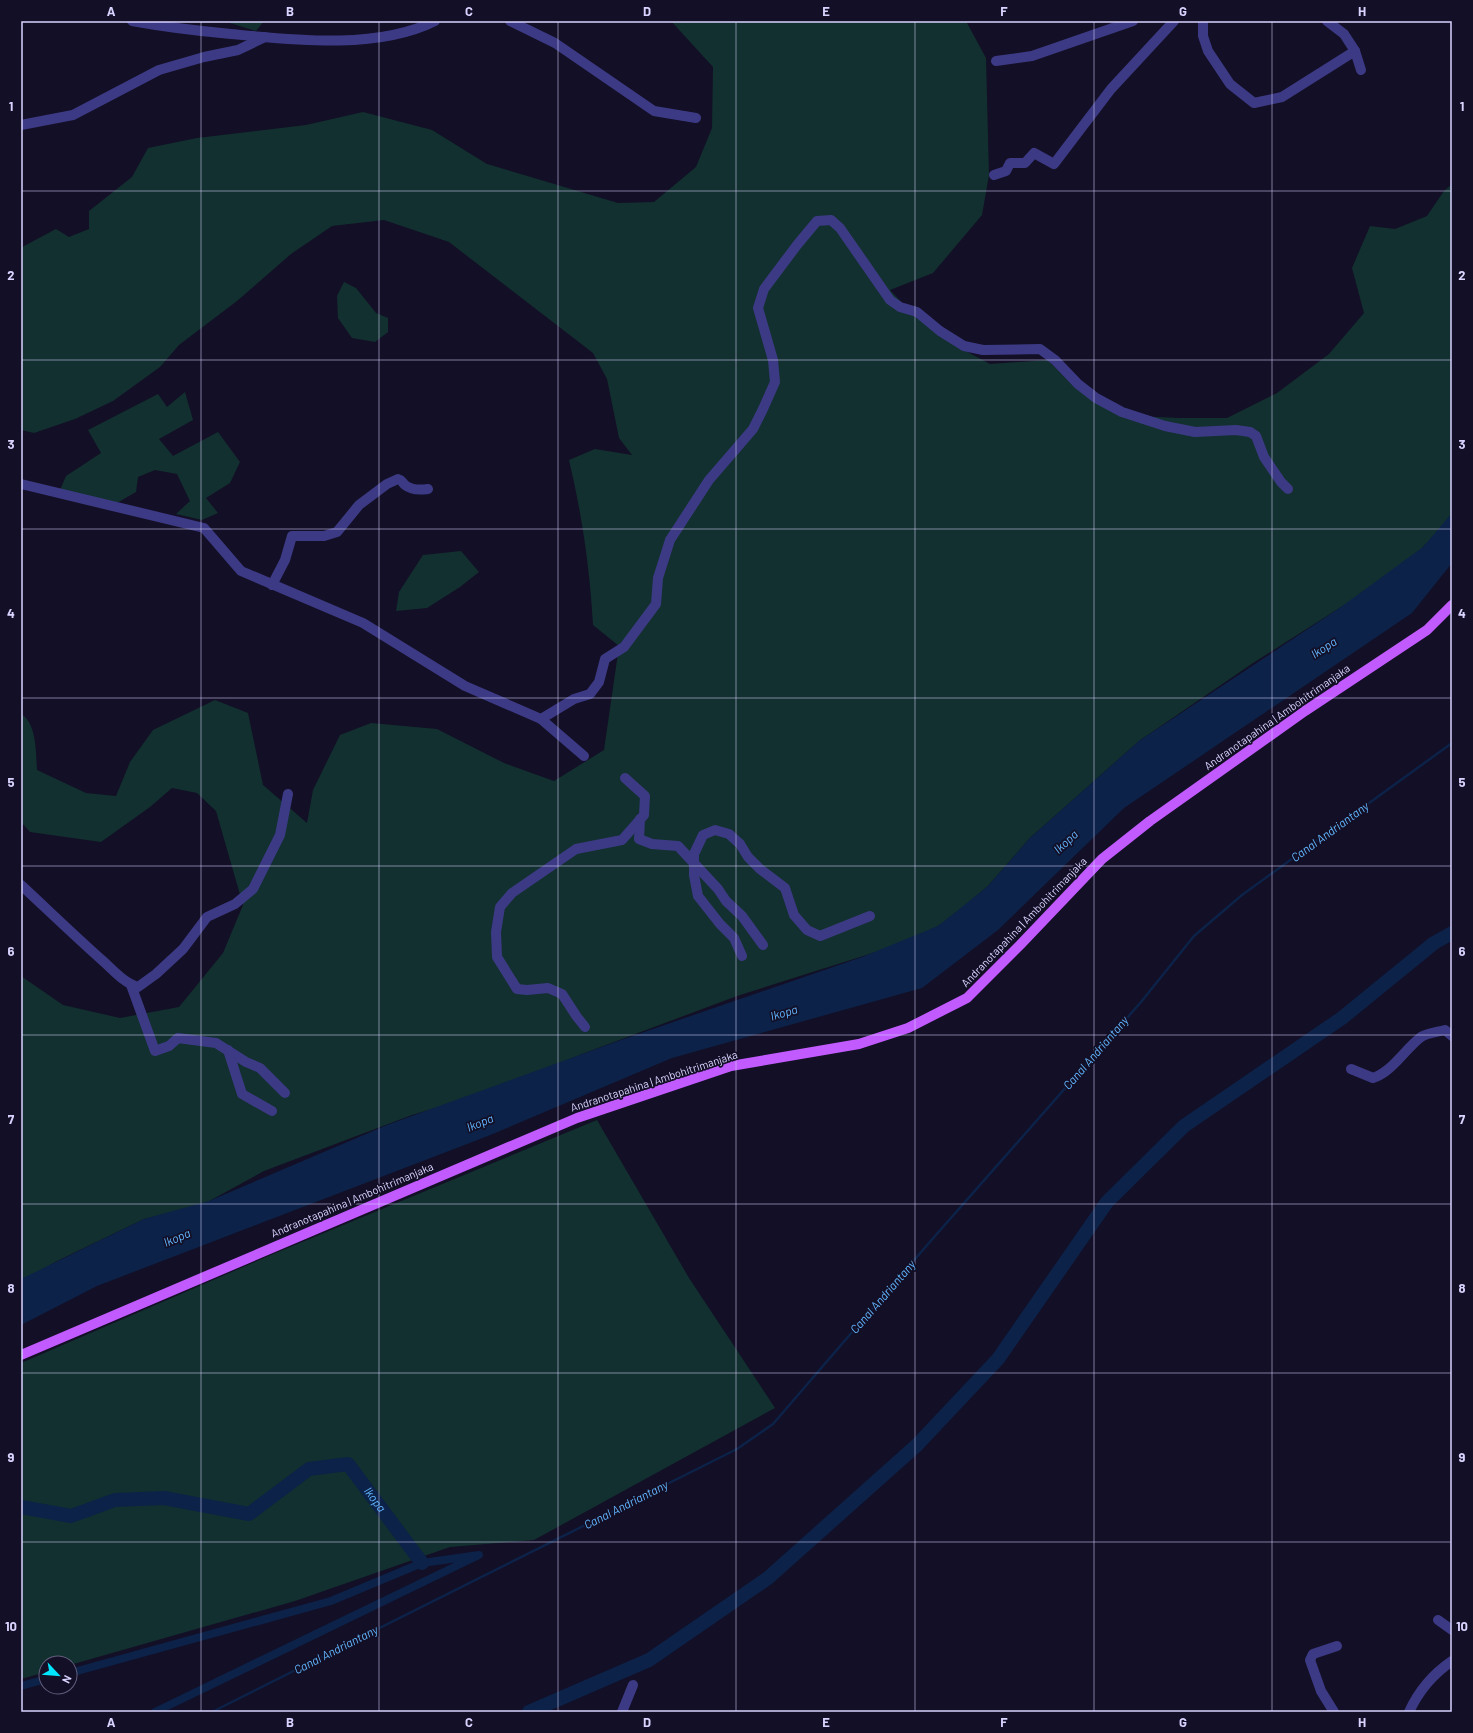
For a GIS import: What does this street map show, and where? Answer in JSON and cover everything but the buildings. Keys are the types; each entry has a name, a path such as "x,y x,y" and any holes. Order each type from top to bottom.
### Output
{"main road":[{"name":"Andranotapahina | Ambohitrimanjaka","path":"21,1355 577,1118 731,1066 859,1044 908,1028 967,998 1102,859 1150,821 1306,710 1427,630 1452,605"}],"street":[{"path":"132,21 164,27 265,38 356,40 396,34 435,21"},
{"path":"510,21 555,43 654,111 696,118"},
{"path":"996,61 1032,56 1133,21"},
{"path":"994,175 1006,171 1010,164 1024,163 1034,153 1054,164 1111,89 1174,21"},
{"path":"1203,21 1204,36 1208,51 1230,84 1254,103 1282,97 1355,51"},
{"path":"1327,21 1344,34 1355,51 1362,70"},
{"path":"21,125 73,115 159,70 204,57 238,50 265,38"},
{"path":"541,719 574,699 590,694 599,682 604,659 624,647 656,604 658,578 670,540 709,480 753,429 775,382 773,360 758,308 764,289 797,245 817,222 831,220 840,228 890,300 900,307 917,312 940,331 964,346 983,350 1040,349 1055,360 1078,384 1096,398 1122,412 1165,426 1195,432 1236,430 1250,432 1256,436 1264,456 1281,482 1288,489"},
{"path":"272,586 285,560 292,536 324,536 337,532 359,505 387,484 398,479 401,480 406,486 421,490 428,489"},
{"path":"21,484 204,528 241,571 272,586 363,623 465,686 541,719 584,756"},
{"path":"585,1027 562,994 548,988 527,990 517,989 497,957 496,932 500,907 512,892 576,849 622,840 644,815 645,796 626,778"},
{"path":"21,885 74,936 131,985 138,987 156,974 183,949 207,917 235,904 253,889 280,836 288,794"},
{"path":"640,819 639,839 652,844 678,846 718,889 726,901 742,916 762,945"},
{"path":"742,956 734,938 720,924 698,896 694,875 694,854 703,835 715,830 729,834 740,844 760,870 785,888 794,915 807,930 820,936 870,916"},
{"path":"131,985 155,1051 169,1046 178,1038 216,1043 246,1062 260,1068 285,1094"},
{"path":"1351,1069 1373,1078 1384,1074 1422,1036 1445,1030 1452,1036"},
{"path":"228,1050 242,1094 272,1111"},
{"path":"1438,1620 1452,1630"},
{"path":"1334,1712 1321,1691 1310,1660 1313,1654 1337,1646"},
{"path":"1409,1712 1415,1699 1436,1672 1452,1661"},
{"path":"622,1712 634,1685"}],"green space":[{"path":"230,21 264,21 256,31 230,23"},
{"path":"671,21 966,21 986,58 989,175 982,215 933,273 890,290 914,315 960,348 990,364 1048,360 1074,387 1118,415 1178,418 1227,418 1277,393 1329,354 1364,313 1352,268 1370,226 1395,229 1427,216 1444,191 1452,184 1452,515 1435,536 1379,588 1341,607 1253,663 1139,741 1030,838 987,887 949,919 917,939 737,996 582,1054 491,1091 412,1115 264,1171 202,1205 144,1219 55,1262 21,1283 21,976 63,1005 120,1018 179,1007 223,953 243,905 216,811 197,793 172,788 150,807 101,842 30,832 21,822 21,714 26,718 33,731 36,748 37,770 86,793 116,796 130,762 153,730 215,700 248,713 263,785 307,823 313,790 340,735 371,723 437,729 504,763 554,781 604,750 619,646 593,625 585,542 569,460 595,449 632,455 619,438 607,379 593,353 449,242 384,220 332,226 291,254 237,301 179,345 160,367 113,401 75,419 34,433 21,430 21,250 24,246 56,229 69,237 89,229 89,211 132,177 148,148 197,138 306,125 363,112 432,130 487,164 618,203 654,202 696,167 712,128 713,67"},
{"path":"344,282 356,288 376,313 388,318 388,332 375,342 352,338 338,318 337,296"},
{"path":"185,392 193,420 159,439 173,456 218,432 240,462 230,483 206,498 218,513 202,520 176,514 190,501 177,474 155,470 138,477 136,492 117,503 60,490 66,476 101,453 88,430 158,394 167,407"},
{"path":"461,551 479,572 460,587 427,608 396,611 399,592 423,555"},
{"path":"597,1120 689,1278 775,1408 534,1540 450,1547 295,1601 78,1663 78,1655 38,1655 38,1674 21,1679 21,1363 278,1252"}],"water":[{"path":"1452,513 1452,563 1412,613 1124,808 998,930 922,988 672,1058 488,1136 97,1286 21,1325 21,1279 144,1219 209,1201 387,1125 618,1041 862,957 938,926 987,887 1030,838 1139,741 1341,607 1423,547"}],"waterway":[{"name":"Canal Andriantany","path":"212,1712 737,1449 773,1424 928,1244 1141,1002 1194,936 1242,895 1452,743"},
{"path":"529,1712 649,1660 768,1578 917,1445 998,1359 1107,1202 1184,1126 1342,1018 1434,943 1452,933"},
{"name":"Ikopa","path":"21,1507 71,1516 115,1500 164,1498 249,1514 309,1469 348,1464 422,1563"},
{"path":"78,1671 331,1601 422,1563 479,1555 155,1712"},
{"path":"21,1686 38,1681"}]}
